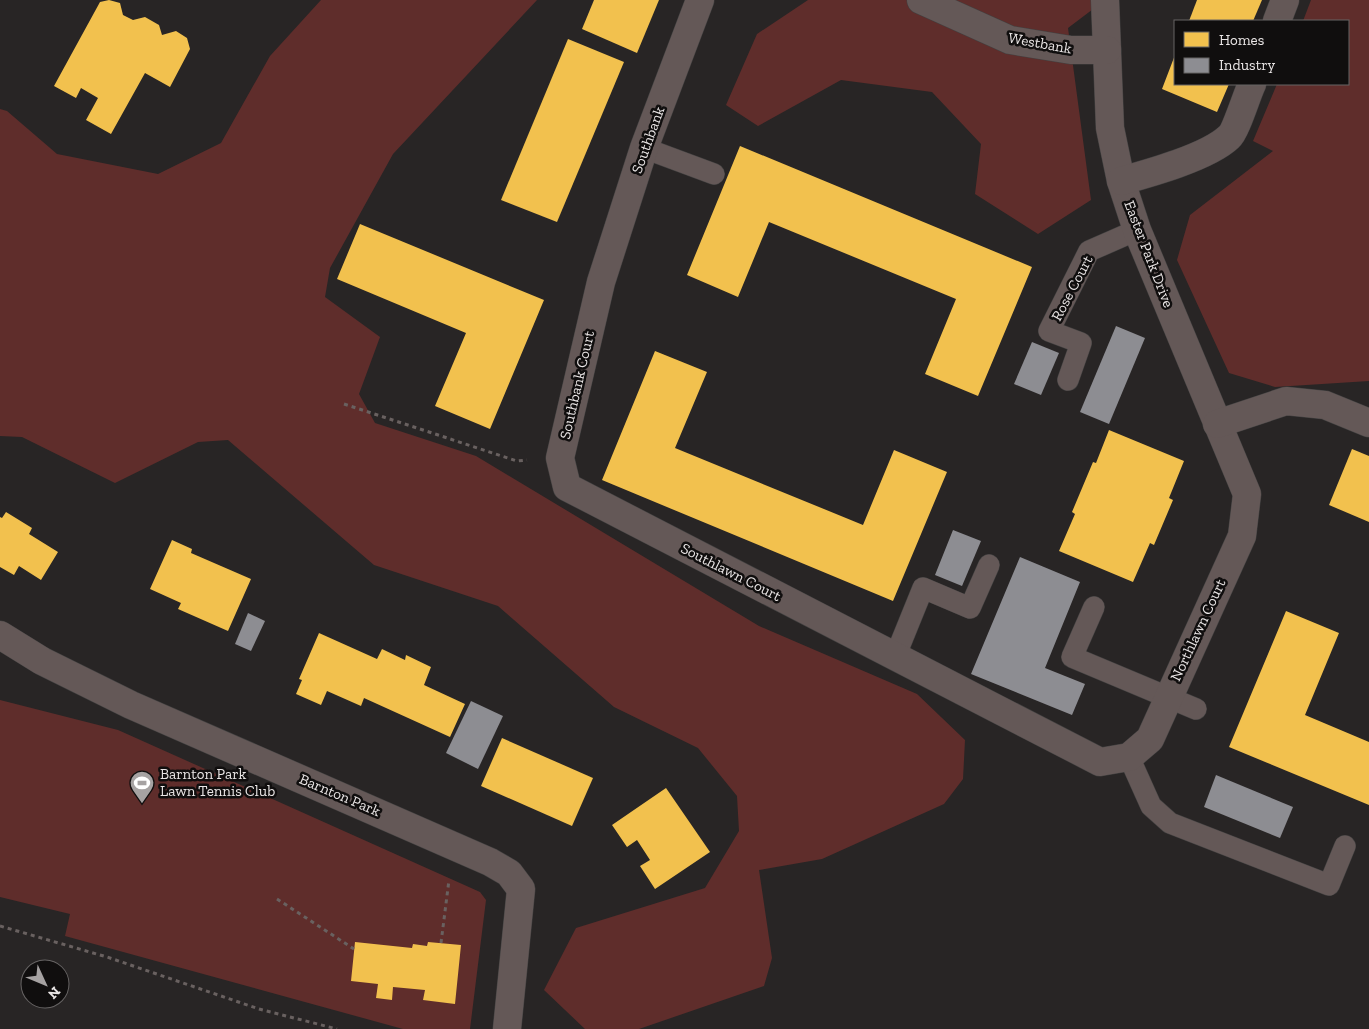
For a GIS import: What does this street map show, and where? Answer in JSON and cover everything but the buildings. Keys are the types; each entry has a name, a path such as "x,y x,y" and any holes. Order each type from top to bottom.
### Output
{"street":[{"name":"Southbank","path":"601,282 644,148 700,0"},
{"name":"Westbank","path":"921,0 1010,40 1071,50 1107,50"},
{"name":"Easter Park Drive","path":"1105,0 1110,128 1121,181 1137,230 1247,494"},
{"path":"1277,20 1285,0"},
{"path":"1121,181 1146,174 1210,150 1230,136 1252,85"},
{"name":"Southbank Court","path":"566,487 560,458 601,282"},
{"path":"1218,424 1286,401 1325,405 1369,423"},
{"name":"Southlawn Court","path":"566,487 895,657"},
{"name":"Northlawn Court","path":"1129,757 1150,739 1242,536 1247,494"},
{"name":"Barnton Park","path":"0,635 42,661 132,705 453,844 509,873 521,889 507,1029"},
{"path":"895,657 1100,762 1129,757"}],"lane":[{"path":"644,148 714,174"},
{"name":"Rose Court","path":"1068,380 1081,343 1049,331 1089,251 1137,230"},
{"path":"895,657 923,588 970,608 989,565"},
{"path":"1094,608 1072,657 1196,709"},
{"path":"1129,757 1151,806 1170,823 1329,885 1345,846"}],"path":[{"path":"344,404 517,461 560,458"},
{"path":"441,943 453,844"},
{"path":"278,898 354,949"},
{"path":"0,926 107,957 259,1009 338,1029"}],"shaded area":[{"path":"321,0 537,0 393,154 330,268 325,297 380,337 359,394 375,423 476,456 759,626 917,694 965,740 963,779 944,804 822,859 759,870 772,958 764,986 639,1029 585,1029 544,990 576,928 705,888 739,831 737,796 698,748 614,707 498,606 374,565 228,440 198,442 115,483 22,437 0,436 0,109 7,111 57,154 158,174 221,143 270,56"},
{"path":"808,0 1105,0 1068,28 1091,200 1038,234 975,194 981,144 932,92 841,80 758,126 726,105 757,34"},
{"path":"1311,0 1369,0 1369,381 1275,387 1229,373 1177,260 1190,215 1273,151 1253,141 1277,85 1349,85 1349,20 1303,20"},
{"name":"Barnton Park Lawn Tennis Club","path":"0,700 118,730 480,892 486,900 470,1029 403,1029 65,936 70,914 0,897"}],"place":[{"name":"Barnton Park Lawn Tennis Club","path":"142,804"}]}
